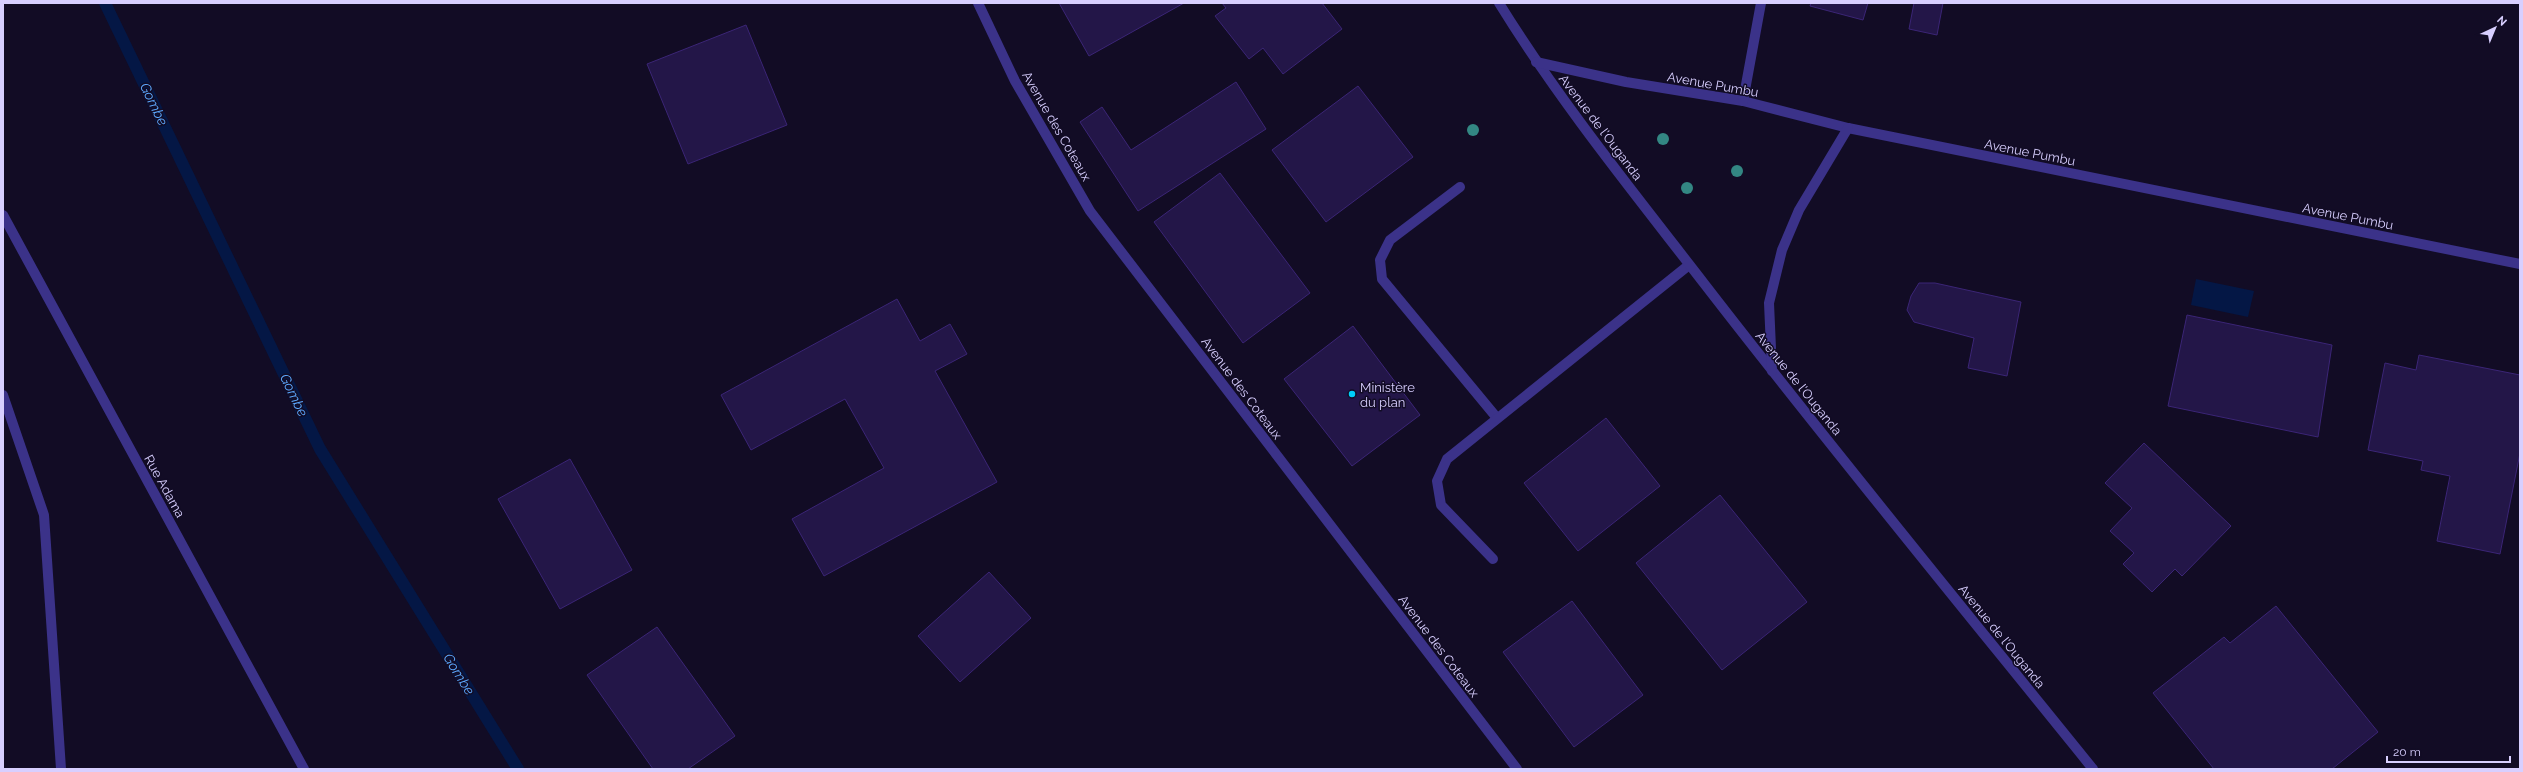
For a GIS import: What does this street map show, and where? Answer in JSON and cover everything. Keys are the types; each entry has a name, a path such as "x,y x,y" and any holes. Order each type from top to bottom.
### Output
{"street":[{"name":"Avenue des Coteaux","path":"978,3 1016,81 1090,211 1517,769"},
{"name":"Avenue de l’Ouganda","path":"1499,3 1536,62 1772,371 2093,769"},
{"path":"1743,101 1761,3"},
{"name":"Avenue Pumbu","path":"1536,62 1626,82 1743,101 1848,128 2520,264"},
{"path":"1772,371 1769,302 1782,250 1800,210 1848,128"},
{"path":"1460,187 1390,240 1380,260 1382,279 1497,418"},
{"name":"Rue Adama","path":"3,215 304,769"},
{"path":"1493,559 1440,505 1437,481 1447,459 1690,265"},
{"path":"3,395 44,515 61,769"}],"water":[{"path":"2196,279 2254,291 2248,317 2191,305"}],"building":[{"path":"1059,3 1184,3 1089,56"},
{"path":"1222,3 1322,3 1342,29 1283,74 1263,48 1249,59 1215,16 1226,8"},
{"path":"1811,3 1868,3 1863,20 1810,6"},
{"path":"1914,3 1943,3 1937,35 1909,29"},
{"path":"746,25 787,125 688,164 647,64"},
{"path":"1236,82 1266,129 1138,211 1080,122 1102,107 1131,150"},
{"path":"1358,86 1413,157 1326,222 1272,150"},
{"path":"1220,173 1310,293 1243,343 1154,222"},
{"path":"1919,283 1935,283 2021,302 2007,376 1968,368 1974,338 1914,322 1907,310 1911,296"},
{"path":"897,299 920,341 950,324 967,354 935,371 997,482 824,576 792,519 884,468 845,399 751,450 721,395"},
{"path":"2187,315 2332,345 2318,437 2168,406"},
{"path":"1353,326 1420,415 1352,466 1284,379"},
{"path":"2419,355 2520,375 2520,453 2500,554 2437,541 2450,476 2421,470 2423,461 2368,450 2385,363 2416,370"},
{"path":"1606,418 1660,486 1578,551 1524,483"},
{"path":"2144,443 2231,526 2182,576 2175,569 2152,592 2123,564 2134,553 2110,531 2132,508 2105,483"},
{"path":"570,459 632,570 560,609 498,499"},
{"path":"1720,495 1807,602 1722,670 1636,563"},
{"path":"989,572 1031,618 960,682 918,636"},
{"path":"1572,601 1643,695 1574,747 1503,652"},
{"path":"2276,606 2378,732 2332,769 2214,769 2153,693 2224,637 2230,643"},
{"path":"657,627 735,736 688,769 653,769 587,675"}],"waterway":[{"name":"Gombe","path":"105,3 320,449 518,769"}],"place":[{"name":"Ministère du plan","path":"1352,394"}]}
